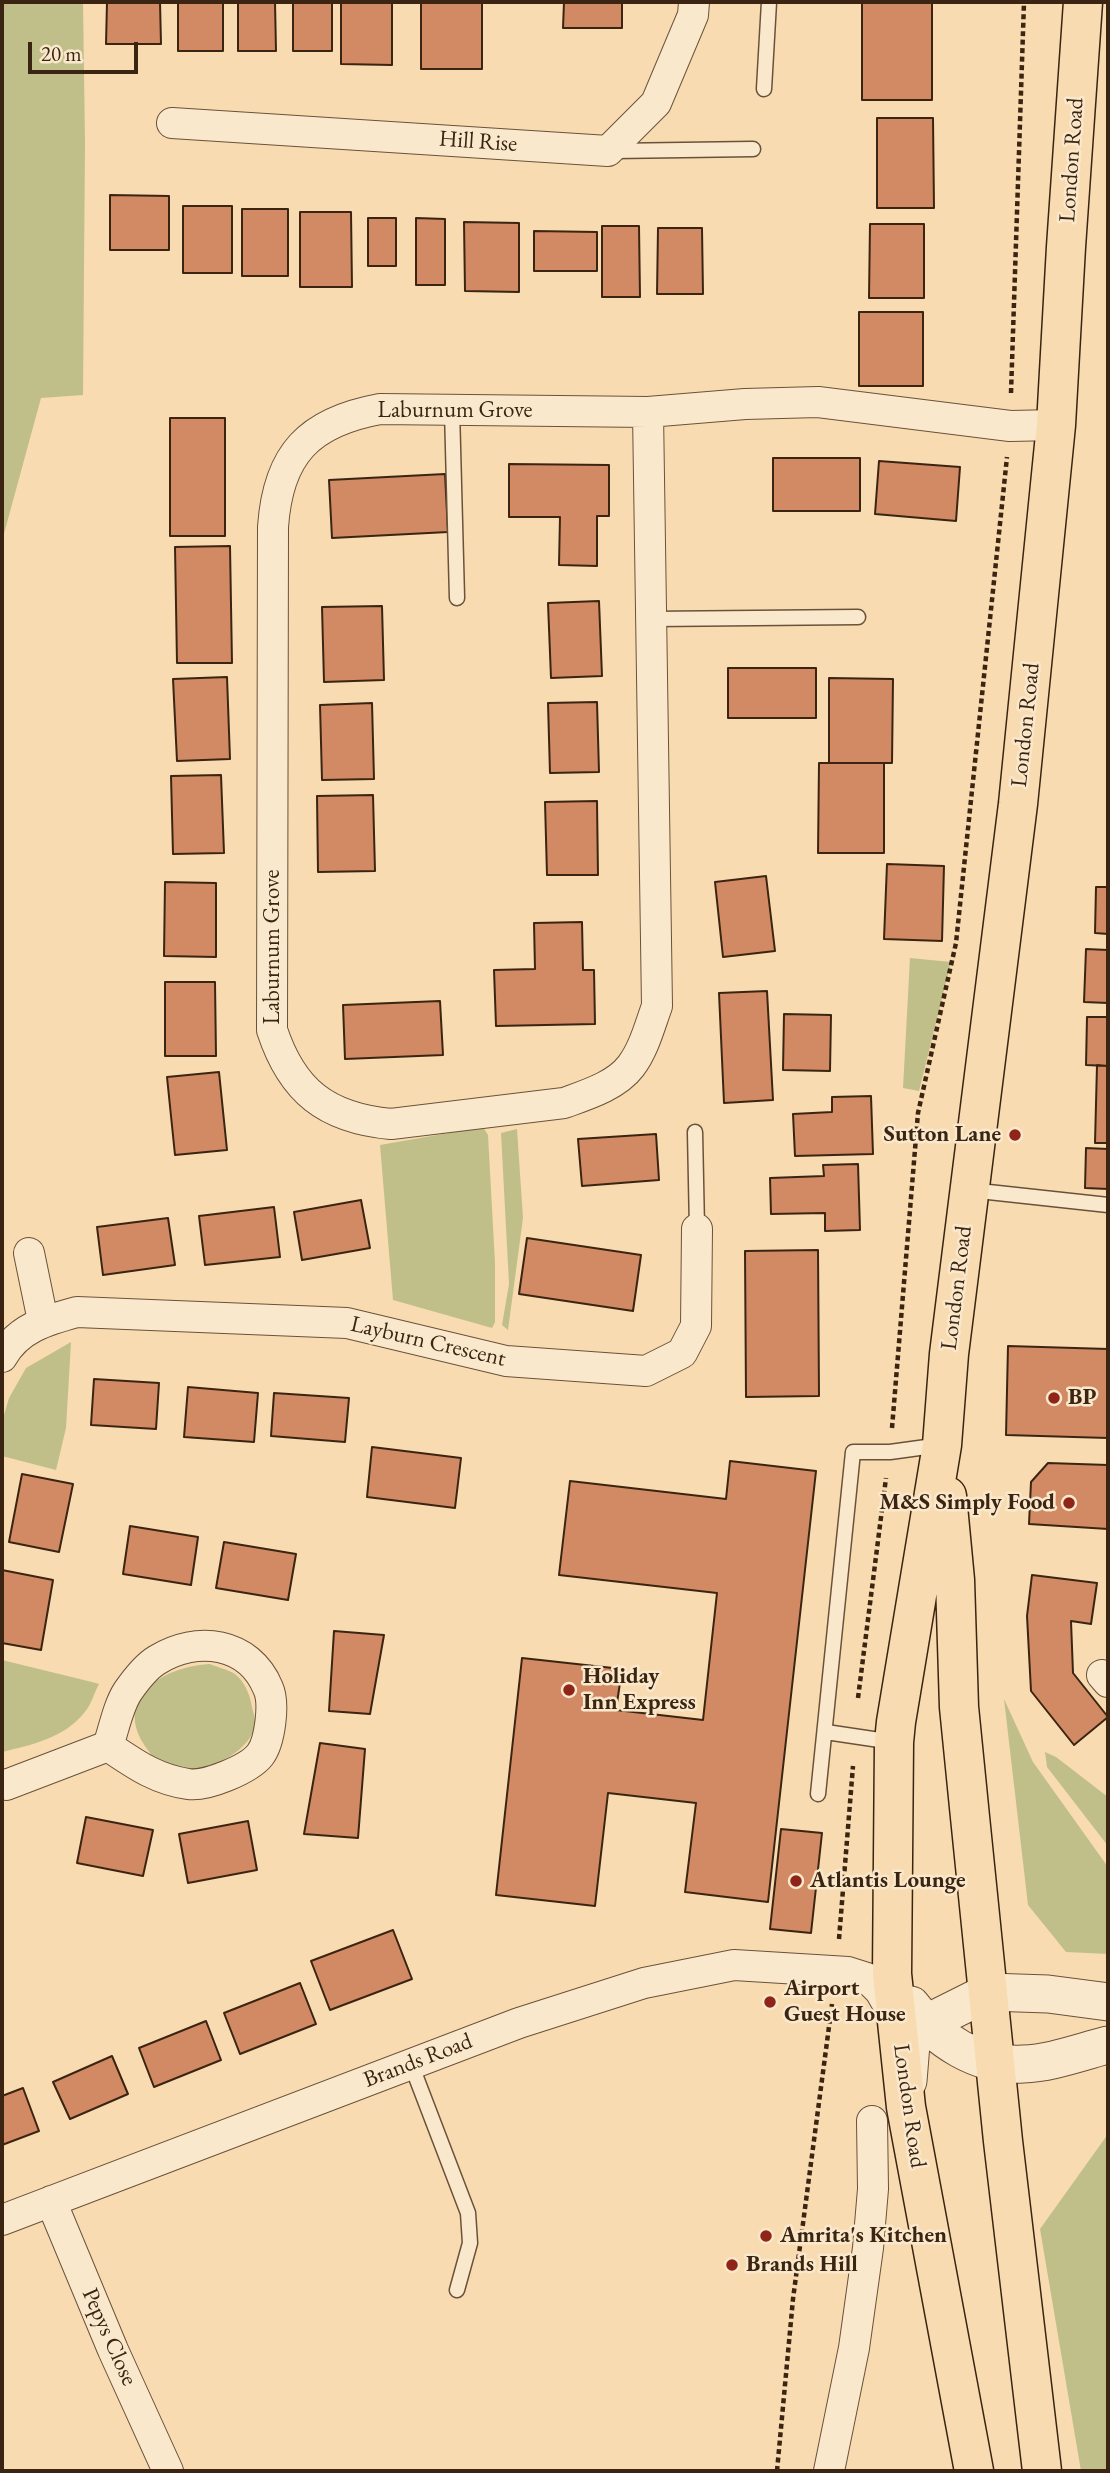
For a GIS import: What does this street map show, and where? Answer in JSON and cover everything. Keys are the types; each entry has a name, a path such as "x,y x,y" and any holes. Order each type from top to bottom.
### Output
{"highway":[{"name":"London Road","path":"974,2471 889,2114 912,2023 892,1974 894,1742 895,1722 943,1445 949,1354 1018,804 1056,425 1083,2"},
{"name":"London Road","path":"943,1445 955,1580 959,1707 1003,2141 1042,2471"}],"street":[{"path":"608,151 656,103 693,15 694,2"},
{"name":"Hill Rise","path":"172,123 608,151"},
{"name":"Laburnum Grove","path":"648,411 657,1006 646,1036 631,1067 601,1088 564,1103 391,1124 364,1121 344,1115 305,1090 279,1053 272,1030 275,497 284,472 295,453 313,435 331,423 353,414 380,409 648,411 818,402 1010,425 1056,425"},
{"name":"Layburn Crescent","path":"2,1357 10,1343 43,1321 77,1312 347,1323 506,1362 646,1371 682,1353 696,1326 697,1229"},
{"path":"29,1253 43,1321"},
{"path":"2,1784 6,1785 108,1746 127,1692 155,1661 184,1647 219,1645 250,1660 270,1690 271,1729 260,1755 228,1777 191,1785 152,1775 108,1746"},
{"path":"842,1972 860,1969 871,1962 881,1945 892,1915"},
{"name":"Brands Road","path":"2,2220 519,2023 644,1983 734,1965 842,1972"},
{"path":"842,1972 867,1978 891,2006 912,2023 984,2060 1021,2064 1048,2061 1108,2045"},
{"path":"912,2023 995,1973 1010,1986 1033,1994 1108,2002"},
{"path":"1003,2141 1014,2088 1048,2061"},
{"path":"829,2471 854,2348 873,2189 889,2114"},
{"name":"Pepys Close","path":"51,2201 113,2350 168,2471"}],"lane":[{"path":"764,89 769,2"},
{"path":"608,151 752,149"},
{"path":"452,410 457,598"},
{"path":"652,619 858,617"},
{"path":"695,1132 697,1229"},
{"path":"969,1189 1108,1205"},
{"path":"818,1794 853,1452 890,1452 943,1445"},
{"path":"826,1732 894,1742"},
{"path":"411,2064 468,2213 470,2243 457,2290"}],"path":[{"path":"777,2471 793,2299 842,1972 859,1690 890,1452 918,1113 956,943 1010,425 1024,2"}],"shaded area":[{"path":"2,2 83,2 85,142 83,395 41,398 2,541"},
{"path":"910,958 951,962 919,1091 903,1088"},
{"path":"483,1127 488,1135 495,1263 495,1322 492,1328 393,1300 380,1145"},
{"path":"517,1129 523,1218 508,1330 502,1325 509,1284 501,1133"},
{"path":"71,1342 66,1428 56,1470 2,1456 2,1422 9,1398 26,1368"},
{"path":"2,1660 99,1684 91,1703 67,1729 46,1739 2,1752"},
{"path":"210,1664 235,1674 244,1685 255,1719 252,1733 245,1744 222,1761 193,1770 169,1769 148,1751 136,1726 135,1710 140,1697 163,1677 178,1670"},
{"path":"1004,1699 1033,1762 1108,1867 1108,1954 1066,1952 1028,1905"},
{"path":"1045,1752 1056,1757 1108,1797 1108,1846 1047,1767"},
{"path":"1108,2134 1108,2471 1081,2471 1040,2229"}],"building":[{"path":"107,2 160,2 161,44 106,44"},
{"path":"178,2 223,2 223,51 178,51"},
{"path":"238,2 275,2 276,51 238,51"},
{"path":"293,2 332,2 332,51 293,51"},
{"path":"341,2 392,2 392,65 341,64"},
{"path":"421,2 482,2 482,69 421,69"},
{"path":"564,2 622,2 622,28 563,28"},
{"path":"862,2 932,2 932,100 862,100"},
{"path":"877,118 933,118 934,208 877,208"},
{"path":"110,195 169,196 169,250 110,250"},
{"path":"183,206 232,206 232,273 183,273"},
{"path":"242,209 288,209 288,276 242,276"},
{"path":"300,212 351,212 352,287 300,287"},
{"path":"368,218 396,218 396,266 368,266"},
{"path":"416,218 445,219 445,285 416,285"},
{"path":"464,222 519,223 519,292 465,291"},
{"path":"870,224 924,224 924,298 869,298"},
{"path":"602,226 639,226 640,297 602,297"},
{"path":"658,228 702,228 703,294 657,294"},
{"path":"534,231 597,232 597,271 534,271"},
{"path":"859,312 923,312 923,386 859,386"},
{"path":"170,418 225,418 225,536 170,536"},
{"path":"773,458 860,458 860,511 773,511"},
{"path":"879,461 960,467 956,521 875,514"},
{"path":"509,464 609,465 609,516 597,516 597,566 559,565 560,517 509,517"},
{"path":"445,474 448,532 332,538 329,480"},
{"path":"230,546 232,663 177,663 175,547"},
{"path":"599,601 602,676 551,678 548,603"},
{"path":"382,606 384,680 324,682 322,607"},
{"path":"728,668 816,668 816,718 728,718"},
{"path":"227,677 230,759 177,761 173,679"},
{"path":"829,678 893,679 892,763 829,763"},
{"path":"597,702 599,772 550,773 548,703"},
{"path":"372,703 374,779 322,780 320,705"},
{"path":"819,763 884,763 884,853 818,853"},
{"path":"221,775 224,853 173,854 171,776"},
{"path":"373,795 375,871 318,872 317,796"},
{"path":"597,801 598,875 547,875 545,802"},
{"path":"887,864 944,866 942,941 884,939"},
{"path":"766,876 775,951 723,957 715,882"},
{"path":"165,882 216,883 216,957 164,956"},
{"path":"1096,887 1108,887 1108,934 1095,933"},
{"path":"582,922 583,970 594,970 595,1024 496,1026 494,970 535,969 534,923"},
{"path":"1086,949 1108,950 1108,1003 1084,1002"},
{"path":"165,982 215,982 216,1056 165,1056"},
{"path":"767,991 773,1100 724,1103 719,993"},
{"path":"440,1001 443,1055 345,1059 343,1005"},
{"path":"784,1014 831,1015 830,1071 783,1070"},
{"path":"1087,1017 1108,1017 1108,1066 1086,1065"},
{"path":"1097,1065 1108,1066 1108,1143 1095,1143"},
{"path":"219,1072 227,1150 175,1155 167,1077"},
{"path":"871,1096 873,1154 795,1156 793,1114 832,1112 832,1097"},
{"path":"656,1134 659,1180 582,1186 578,1139"},
{"path":"1086,1148 1108,1149 1108,1189 1085,1188"},
{"path":"858,1164 860,1230 825,1231 825,1213 771,1214 770,1178 824,1176 823,1165"},
{"path":"361,1200 370,1248 302,1260 294,1212"},
{"path":"274,1207 280,1257 205,1265 199,1216"},
{"path":"168,1218 175,1265 103,1275 97,1227"},
{"path":"527,1238 641,1255 633,1311 519,1294"},
{"path":"818,1250 819,1396 746,1397 745,1251"},
{"path":"1008,1346 1108,1349 1108,1438 1006,1435"},
{"path":"94,1379 159,1383 156,1429 91,1425"},
{"path":"188,1387 258,1393 254,1442 184,1437"},
{"path":"274,1393 349,1398 345,1442 271,1436"},
{"path":"372,1447 461,1458 455,1508 367,1497"},
{"name":"Holiday Inn Express","path":"730,1461 816,1471 768,1902 685,1892 696,1803 608,1793 595,1906 496,1895 522,1658 622,1669 616,1710 703,1720 717,1593 559,1575 570,1481 726,1499"},
{"name":"M&S Simply Food","path":"1048,1463 1108,1465 1108,1529 1029,1524 1031,1482"},
{"path":"22,1474 73,1484 59,1552 9,1542"},
{"path":"130,1526 198,1537 191,1585 123,1574"},
{"path":"224,1542 296,1554 288,1600 216,1588"},
{"path":"2,1570 53,1580 41,1650 2,1643"},
{"path":"1032,1575 1097,1583 1091,1624 1071,1621 1073,1673 1108,1717 1074,1745 1031,1691 1027,1616"},
{"path":"334,1631 384,1635 370,1714 329,1711"},
{"path":"320,1743 365,1749 358,1838 304,1834"},
{"path":"86,1817 153,1830 143,1876 77,1863"},
{"path":"248,1821 257,1870 188,1883 179,1834"},
{"name":"Atlantis Lounge","path":"781,1829 822,1833 811,1933 770,1929"},
{"path":"393,1930 412,1979 330,2010 311,1961"},
{"path":"300,1983 316,2024 240,2054 224,2013"},
{"path":"206,2021 221,2060 154,2087 139,2048"},
{"path":"112,2056 128,2094 70,2119 53,2082"},
{"path":"23,2088 39,2131 2,2145 2,2096"}],"place":[{"name":"Sutton Lane","path":"1015,1135"},
{"name":"BP","path":"1054,1398"},
{"name":"M&S Simply Food","path":"1069,1503"},
{"name":"Holiday Inn Express","path":"569,1690"},
{"name":"Atlantis Lounge","path":"796,1881"},
{"name":"Airport Guest House","path":"770,2002"},
{"name":"Amrita's Kitchen","path":"766,2236"},
{"name":"Brands Hill","path":"732,2265"}]}
